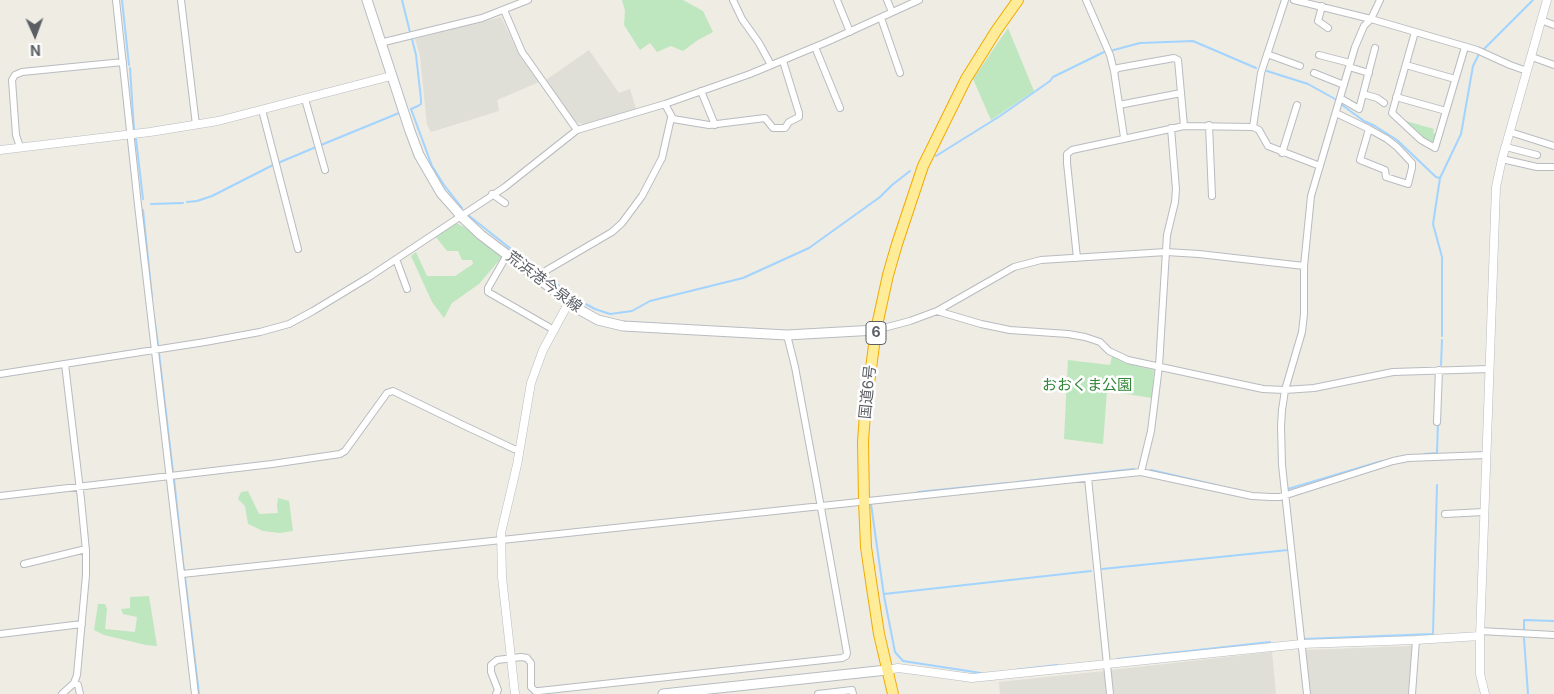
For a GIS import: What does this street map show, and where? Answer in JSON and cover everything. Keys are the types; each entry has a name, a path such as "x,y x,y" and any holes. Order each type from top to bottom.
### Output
{"highway":[{"name":"国道6号","path":"893,694 879,634 866,547 864,432 868,382 876,330 888,275 923,166 966,79 996,30 1018,0"}],"main road":[{"name":"荒浜港今泉線","path":"367,0 419,155 441,192 460,216 481,235 569,302 598,320 623,326 787,335 876,330"},
{"path":"663,694 887,670"}],"street":[{"path":"116,0 195,694"},
{"path":"181,0 196,125"},
{"path":"380,43 457,25 528,0"},
{"path":"733,0 742,19 759,42 772,66"},
{"path":"837,0 850,32"},
{"path":"887,0 892,12"},
{"path":"0,374 260,332 289,324 396,259 505,187 577,130 665,104 772,66 881,18 906,3 919,0"},
{"path":"1086,0 1110,55 1124,137"},
{"path":"1253,127 1261,73 1285,0"},
{"path":"1294,0 1465,46 1527,71"},
{"path":"1307,694 1282,465 1281,426 1285,390 1303,323 1304,266 1308,216 1320,166 1355,47 1364,26 1380,0"},
{"path":"1485,694 1480,674 1480,634 1496,187 1502,159 1547,0"},
{"path":"1322,6 1318,21 1328,28"},
{"path":"504,10 522,52 577,130"},
{"path":"881,18 900,73"},
{"path":"1542,20 1554,24"},
{"path":"1416,32 1392,113 1421,140 1435,148 1465,46"},
{"path":"815,47 840,108"},
{"path":"1340,98 1359,109 1375,48"},
{"path":"1267,54 1300,66"},
{"path":"1319,54 1369,73"},
{"path":"1532,57 1554,66"},
{"path":"1114,71 1118,68 1174,58 1178,60 1184,126"},
{"path":"671,118 715,124 765,118 771,126 777,129 786,128 789,122 799,118 799,109 783,61"},
{"path":"20,147 16,135 12,80 15,75 22,72 123,62"},
{"path":"1406,65 1455,79"},
{"path":"1314,73 1344,85"},
{"path":"0,150 131,135 196,125 262,110 391,76"},
{"path":"701,91 715,124"},
{"path":"1119,105 1181,93"},
{"path":"1363,94 1377,98 1384,103"},
{"path":"1396,97 1446,111"},
{"path":"305,99 325,170"},
{"path":"538,278 547,270 612,232 622,223 642,196 662,158 671,118 665,104"},
{"path":"1282,153 1297,105"},
{"path":"262,110 298,249"},
{"path":"1336,113 1369,129 1387,139 1412,163 1408,184 1386,177 1385,170 1360,160 1369,129"},
{"path":"1209,125 1212,196"},
{"path":"1077,258 1067,154 1072,150 1124,137 1184,126 1253,127 1259,130 1268,146 1282,153 1320,166"},
{"path":"1141,472 1151,431 1158,366 1167,235 1175,202 1176,189 1171,128"},
{"path":"1510,132 1554,146"},
{"path":"1506,147 1537,155"},
{"path":"1502,159 1537,167 1554,167"},
{"path":"492,194 505,203"},
{"path":"876,330 910,322 937,311 1014,268 1041,260 1166,252 1304,266"},
{"path":"507,254 488,288 488,292 554,330"},
{"path":"396,259 407,289"},
{"path":"515,694 502,577 500,540 502,525 520,450 531,383 543,350 569,302"},
{"path":"937,311 1010,330 1085,337 1100,342 1119,357 1263,389 1285,390 1344,382 1393,372 1489,369"},
{"path":"496,694 498,690 491,672 491,665 497,660 511,658 521,657 529,660 532,666 531,687 535,691 539,691 842,658 846,656 847,652 796,367 787,335"},
{"path":"62,694 74,683 77,674 86,575 86,549 65,364"},
{"path":"1436,422 1439,370"},
{"path":"0,496 272,464 340,454 345,451 387,393 393,390 514,450 520,450"},
{"path":"182,574 1141,472 1252,496 1271,498 1408,458 1486,455"},
{"path":"1088,478 1110,694"},
{"path":"1445,514 1484,512"},
{"path":"24,564 86,549"},
{"path":"0,634 82,624"},
{"path":"887,670 898,668 972,678 1301,644 1416,640 1480,634 1554,635"},
{"path":"1412,694 1416,640"},
{"path":"74,683 78,685 80,694"},
{"path":"818,694 852,690 853,694"}],"shaded area":[{"path":"501,17 520,57 539,82 497,100 499,111 431,132 427,125 420,56 415,39"},
{"path":"589,50 619,93 630,89 636,109 584,124 576,122 546,80"},
{"path":"1412,646 1408,694 1310,694 1306,650"},
{"path":"1272,652 1276,694 1114,694 1111,670"},
{"path":"1105,671 1107,694 1000,694 999,682"}],"green space":[{"path":"622,0 683,0 703,11 713,32 683,51 671,46 657,52 650,43 640,50 624,25 625,11"},
{"path":"1008,28 1034,91 991,120 973,79"},
{"path":"1406,121 1434,129 1433,133 1436,134 1435,141 1427,141"},
{"path":"456,223 466,228 502,257 479,284 452,303 444,318 432,302 411,256 416,252 427,276 455,276 473,264 472,260 462,260 458,251 447,251 436,237"},
{"name":"おおくま公園","path":"1112,356 1125,363 1154,370 1152,398 1107,391 1103,444 1064,439 1068,360 1110,365"},
{"path":"248,491 259,514 278,513 278,498 289,501 293,531 280,533 263,531 248,524 245,506 238,499 241,492"},
{"path":"149,596 157,646 104,635 94,630 98,604 105,604 107,609 105,629 135,632 137,617 123,614 121,609 130,608 130,597"}],"waterway":[{"path":"122,0 129,65"},
{"path":"402,0 410,32"},
{"path":"1484,49 1533,0"},
{"path":"411,109 421,104 416,55 412,39"},
{"path":"1110,51 1140,43 1193,41 1256,68"},
{"path":"936,156 1000,116 1053,77 1104,52"},
{"path":"1342,105 1364,121 1397,140 1436,177 1440,178 1461,134 1473,66 1479,54"},
{"path":"130,68 134,130"},
{"path":"1267,71 1308,84 1335,99"},
{"path":"411,109 432,166 462,208"},
{"path":"321,145 399,113"},
{"path":"136,139 143,199"},
{"path":"278,163 316,147"},
{"path":"187,202 212,196 273,165"},
{"path":"545,275 578,300 595,309 610,314 632,311 650,301 743,278 809,248 880,197 910,171"},
{"path":"1440,178 1433,224 1442,257 1442,336"},
{"path":"151,204 183,203"},
{"path":"143,210 152,297"},
{"path":"468,215 540,272"},
{"path":"154,317 158,345"},
{"path":"1441,365 1442,340"},
{"path":"159,353 173,472"},
{"path":"1437,453 1438,423"},
{"path":"1424,454 1437,453"},
{"path":"1288,489 1382,461"},
{"path":"1017,482 1134,469"},
{"path":"1151,470 1216,485"},
{"path":"174,479 184,571"},
{"path":"918,492 1008,483"},
{"path":"1304,639 1433,634 1437,485"},
{"path":"1267,494 1277,494"},
{"path":"871,504 884,596 895,652 903,661 981,673"},
{"path":"1102,569 1288,550"},
{"path":"884,594 1091,571"},
{"path":"185,577 199,694"},
{"path":"1524,630 1524,620 1554,621"},
{"path":"1524,638 1528,694"},
{"path":"1117,659 1270,642"},
{"path":"1015,670 1057,665"}]}
